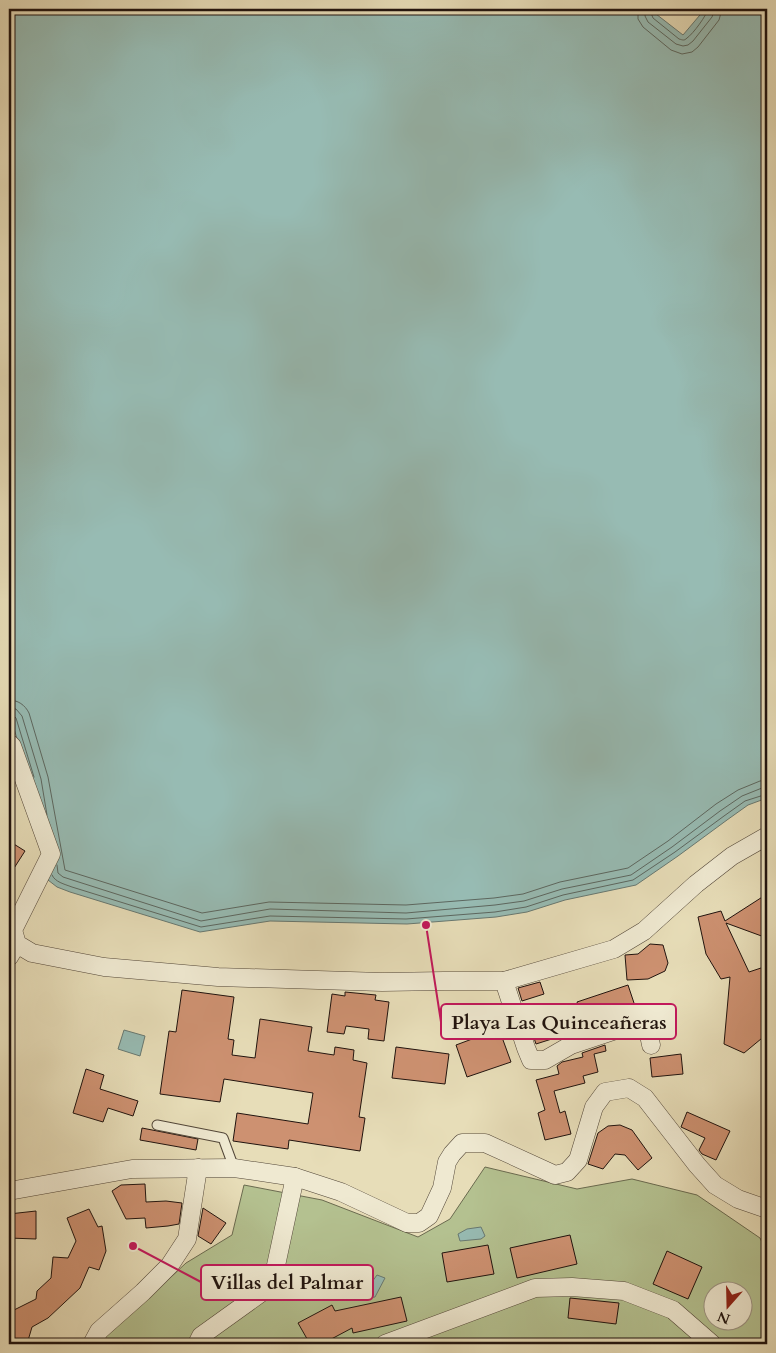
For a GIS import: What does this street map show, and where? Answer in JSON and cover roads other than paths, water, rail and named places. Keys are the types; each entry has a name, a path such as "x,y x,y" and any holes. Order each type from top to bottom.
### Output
{"street":[{"path":"9,743 12,746 51,854 14,930 13,951 104,967 218,977 382,982 504,981 614,950 644,931 696,884 732,856 767,836"},
{"path":"504,981 531,1060 545,1060 571,1045 640,1022 648,1032 651,1045"},
{"path":"9,1191 132,1168 234,1168 295,1177 342,1192 407,1223 419,1223 429,1216 442,1188 447,1162 462,1143 485,1143 555,1175 567,1172 578,1160 594,1107 605,1092 630,1088 646,1098 697,1165 715,1184 738,1199 767,1209"},
{"path":"92,1344 99,1331 170,1265 187,1239 198,1168"},
{"path":"198,1344 201,1336 265,1290 276,1270 295,1177"},
{"path":"385,1344 535,1288 572,1287 624,1291 673,1310 712,1344"}],"lane":[{"path":"157,1125 223,1138 234,1168"}],"water":[{"path":"9,9 659,9 656,14 683,35 705,9 767,9 767,798 748,805 636,885 565,900 527,912 496,917 407,924 270,921 200,932 70,892 57,887 48,880 30,782 9,712"},
{"path":"124,1030 145,1036 140,1056 118,1049"},
{"path":"481,1227 485,1236 481,1239 460,1241 458,1234 467,1229"},
{"path":"377,1275 385,1278 375,1297 361,1299 356,1290 369,1286"}],"place":[{"name":"Playa Las Quinceañeras","path":"426,925"},
{"name":"Villas del Palmar","path":"133,1246"}]}
